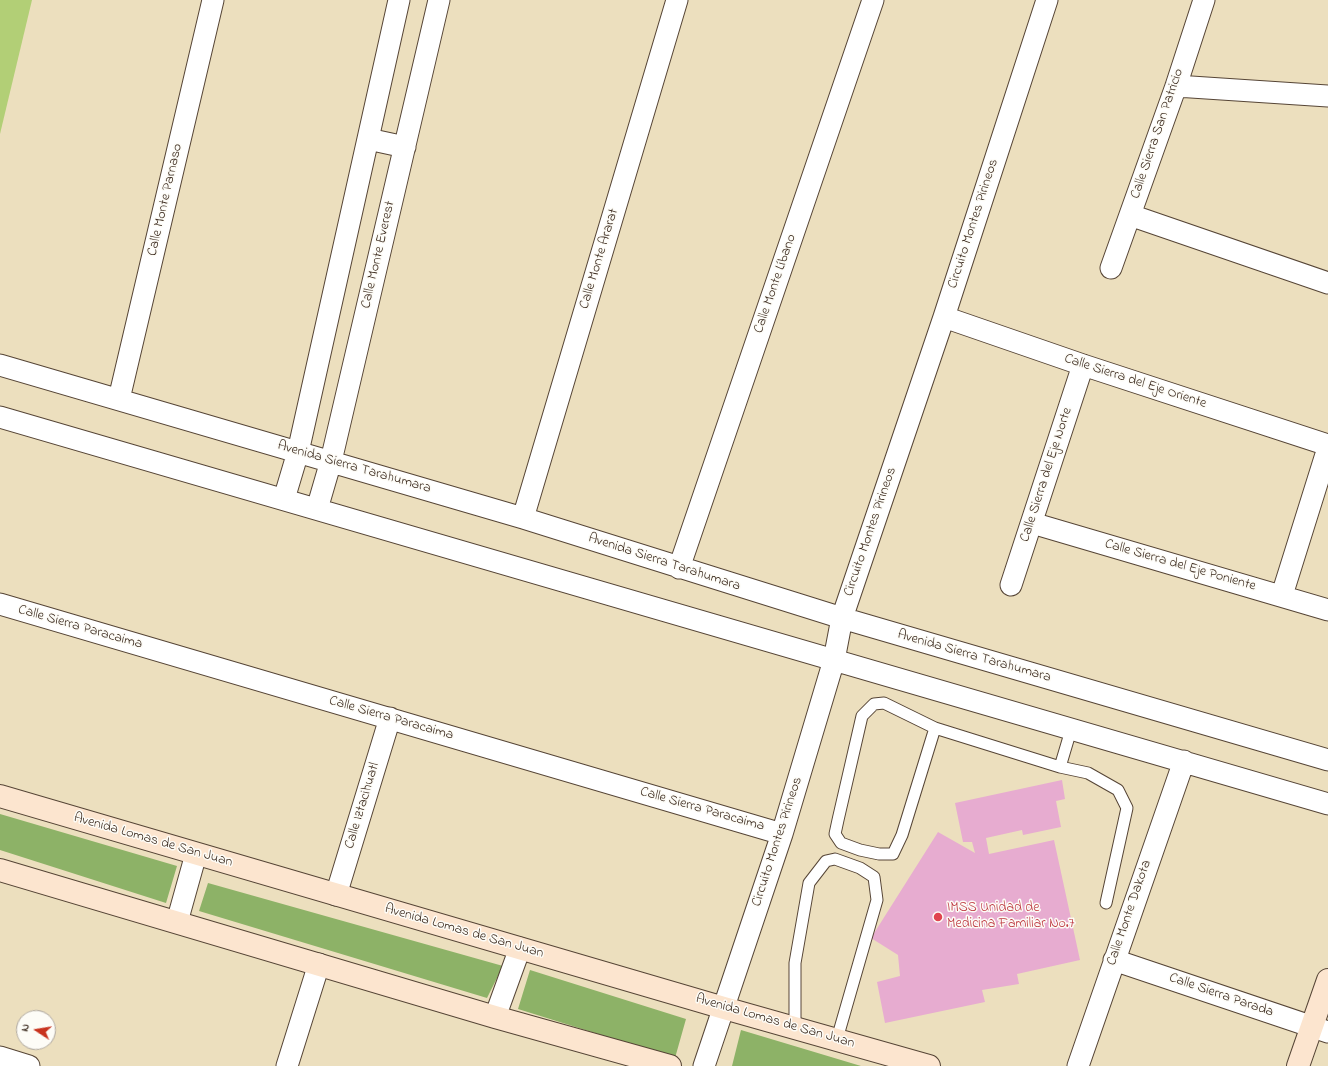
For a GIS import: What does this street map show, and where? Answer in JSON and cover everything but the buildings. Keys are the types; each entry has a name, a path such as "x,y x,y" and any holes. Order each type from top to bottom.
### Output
{"street":[{"name":"Calle Monte Parnaso","path":"119,399 213,0"},
{"path":"284,499 298,452 399,0"},
{"name":"Calle Monte Everest","path":"317,509 331,462 439,0"},
{"name":"Calle Monte Ararat","path":"523,518 677,0"},
{"name":"Calle Monte Líbano","path":"678,568 873,0"},
{"name":"Circuito Montes Pirineos","path":"704,1066 782,834 834,660 842,618 944,317 1047,0"},
{"name":"Calle Sierra San Patricio","path":"1111,268 1176,86 1204,0"},
{"path":"1176,86 1328,96"},
{"path":"368,139 405,147"},
{"path":"1130,214 1328,283"},
{"name":"Calle Sierra del Eje Oriente","path":"944,317 1083,365 1328,445"},
{"name":"Avenida Sierra Tarahumara","path":"0,365 523,518 678,568 842,618 1328,760"},
{"name":"Calle Sierra del Eje Norte","path":"1011,585 1083,365"},
{"path":"1,421 284,499 1328,804"},
{"path":"1282,595 1328,448"},
{"name":"Calle Sierra del Eje Poniente","path":"1032,523 1282,595 1328,610"},
{"name":"Calle Sierra Paracaima","path":"0,604 782,834"},
{"name":"Calle Iztacihuatl","path":"336,895 390,718"},
{"name":"Calle Monte Dakota","path":"1078,1066 1184,762"},
{"name":"Avenida Lomas de San Juan","path":"0,796 724,1008 929,1066"},
{"path":"177,922 196,854"},
{"path":"0,870 495,1017 670,1066"},
{"path":"495,1017 520,948"},
{"name":"Calle Sierra Parada","path":"1114,960 1320,1030"},
{"path":"287,1066 319,964"},
{"path":"1298,1066 1320,1030 1328,980"},
{"path":"0,1057 29,1066"}],"lane":[{"path":"935,728 902,835 893,854 879,854 860,850 841,842 836,834 838,820 862,716 874,704 884,703 935,728 1060,767 1088,773 1118,790 1127,808 1106,903"},
{"path":"1060,767 1071,730"},
{"path":"795,1028 795,963 809,883 826,861 835,859 860,868 874,877 877,900 837,1039"}],"green space":[{"path":"0,0 32,0 0,134"},
{"path":"0,814 177,866 166,903 0,850"},
{"path":"208,883 503,966 487,998 199,911"},
{"path":"530,970 686,1019 675,1058 518,1009"},
{"path":"741,1030 861,1066 732,1066"}],"place":[{"name":"IMSS Unidad de Medicina Familiar No.7","path":"938,917"}]}
